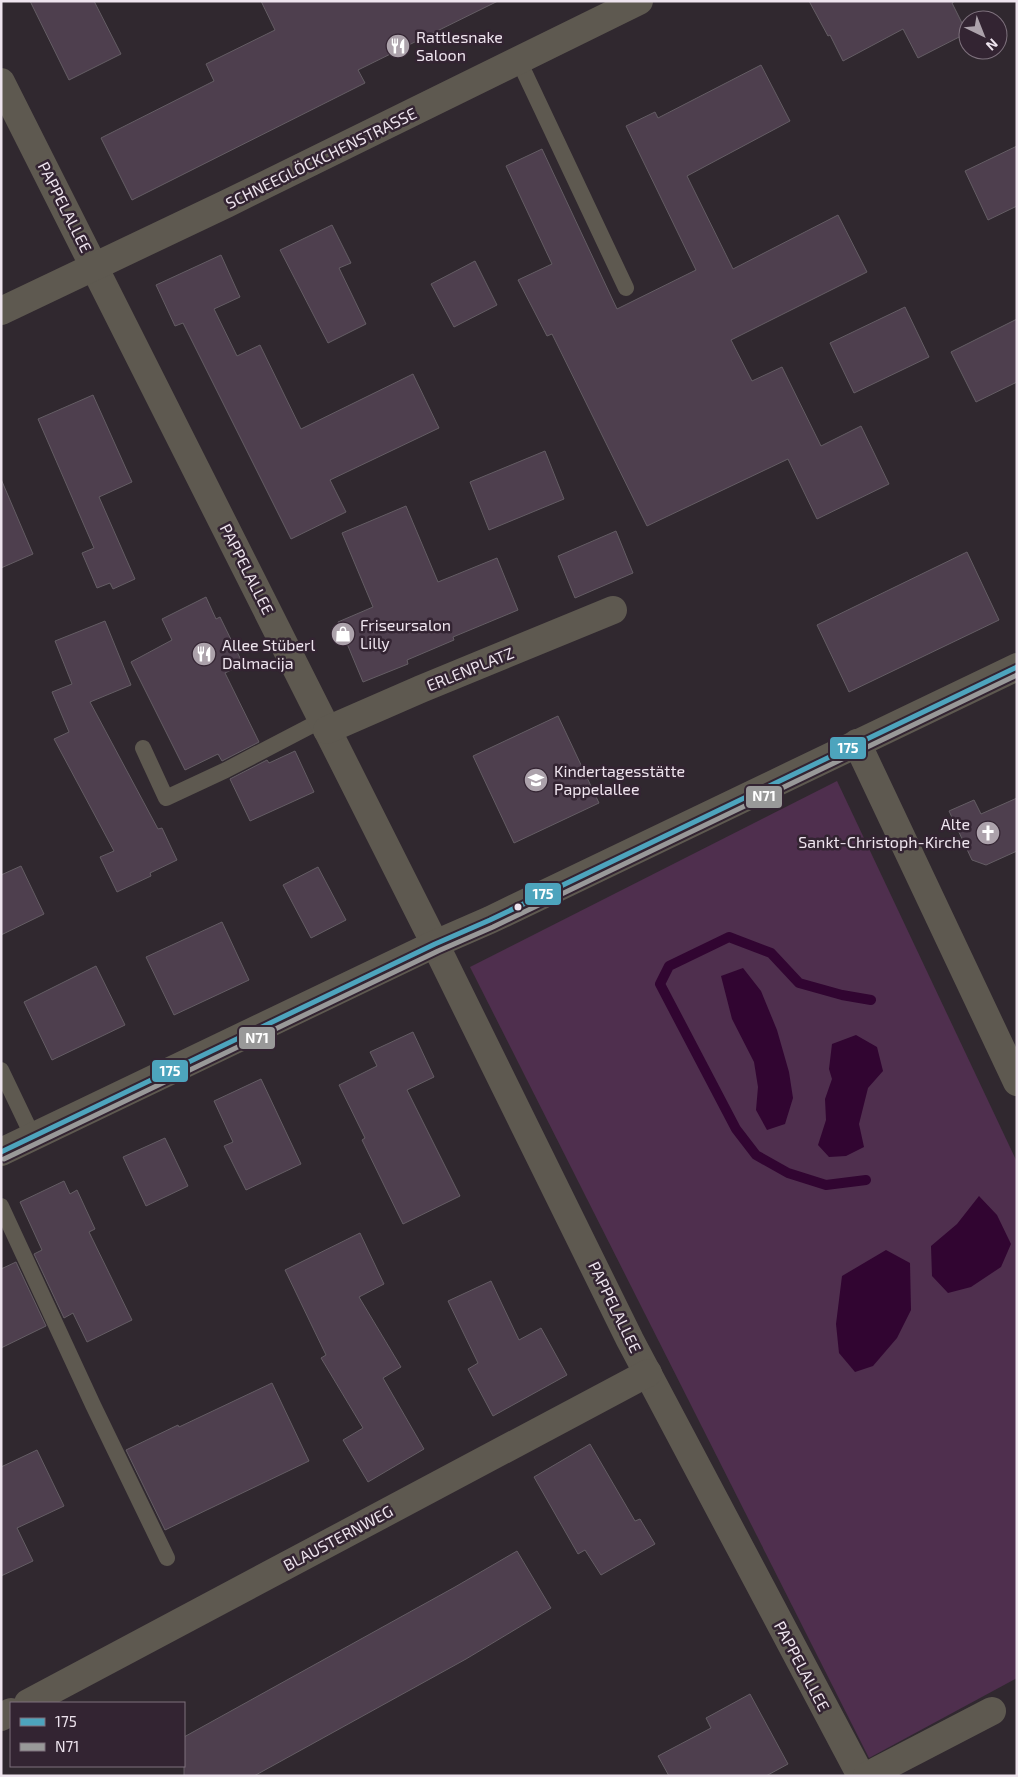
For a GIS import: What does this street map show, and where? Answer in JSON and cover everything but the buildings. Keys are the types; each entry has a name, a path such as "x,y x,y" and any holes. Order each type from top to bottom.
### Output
{"street":[{"name":"SCHNEEGLÖCKCHENSTRASSE","path":"1,311 519,61 639,1"},
{"name":"PAPPELALLEE","path":"1,82 435,944 648,1373 861,1776"},
{"name":"ERLENPLATZ","path":"325,725 421,689 612,610"},
{"path":"1,1152 1017,667"},
{"path":"857,743 1017,1082"},
{"name":"BLAUSTERNWEG","path":"30,1702 648,1373"},
{"path":"867,1776 992,1711"}],"lane":[{"path":"519,61 626,288"},
{"path":"143,748 166,798 325,725"},
{"path":"1,1070 33,1137"},
{"path":"1,1206 93,1405 167,1558"}],"shaded area":[{"path":"837,781 1017,1162 1017,1678 869,1758 470,967"},
{"path":"743,968 761,991 777,1030 789,1072 793,1098 785,1124 767,1130 756,1110 758,1087 754,1062 732,1019 721,976"},
{"path":"856,1035 877,1047 883,1071 868,1088 859,1124 864,1147 846,1156 829,1157 818,1145 826,1120 825,1099 832,1079 829,1069 832,1044"},
{"path":"979,1196 997,1215 1011,1244 1001,1267 971,1287 948,1293 932,1276 931,1246 957,1224"},
{"path":"886,1250 910,1263 911,1310 897,1338 873,1366 855,1372 839,1353 836,1324 842,1276"}],"waterway":[{"path":"866,1180 826,1185 788,1173 756,1155 736,1129 660,984 669,966 729,937 771,953 799,983 842,995 871,1000"}],"transit line":[{"name":"175","path":"1,1152 1017,667"},
{"name":"N71","path":"4,1159 1017,675"}],"place":[{"name":"Rattlesnake Saloon","path":"398,46"},
{"name":"Friseursalon Lilly","path":"343,634"},
{"name":"Allee Stüberl Dalmacija","path":"204,654"},
{"name":"Kindertagesstätte Pappelallee","path":"536,780"},
{"name":"Alte Sankt-Christoph-Kirche","path":"988,833"}]}
